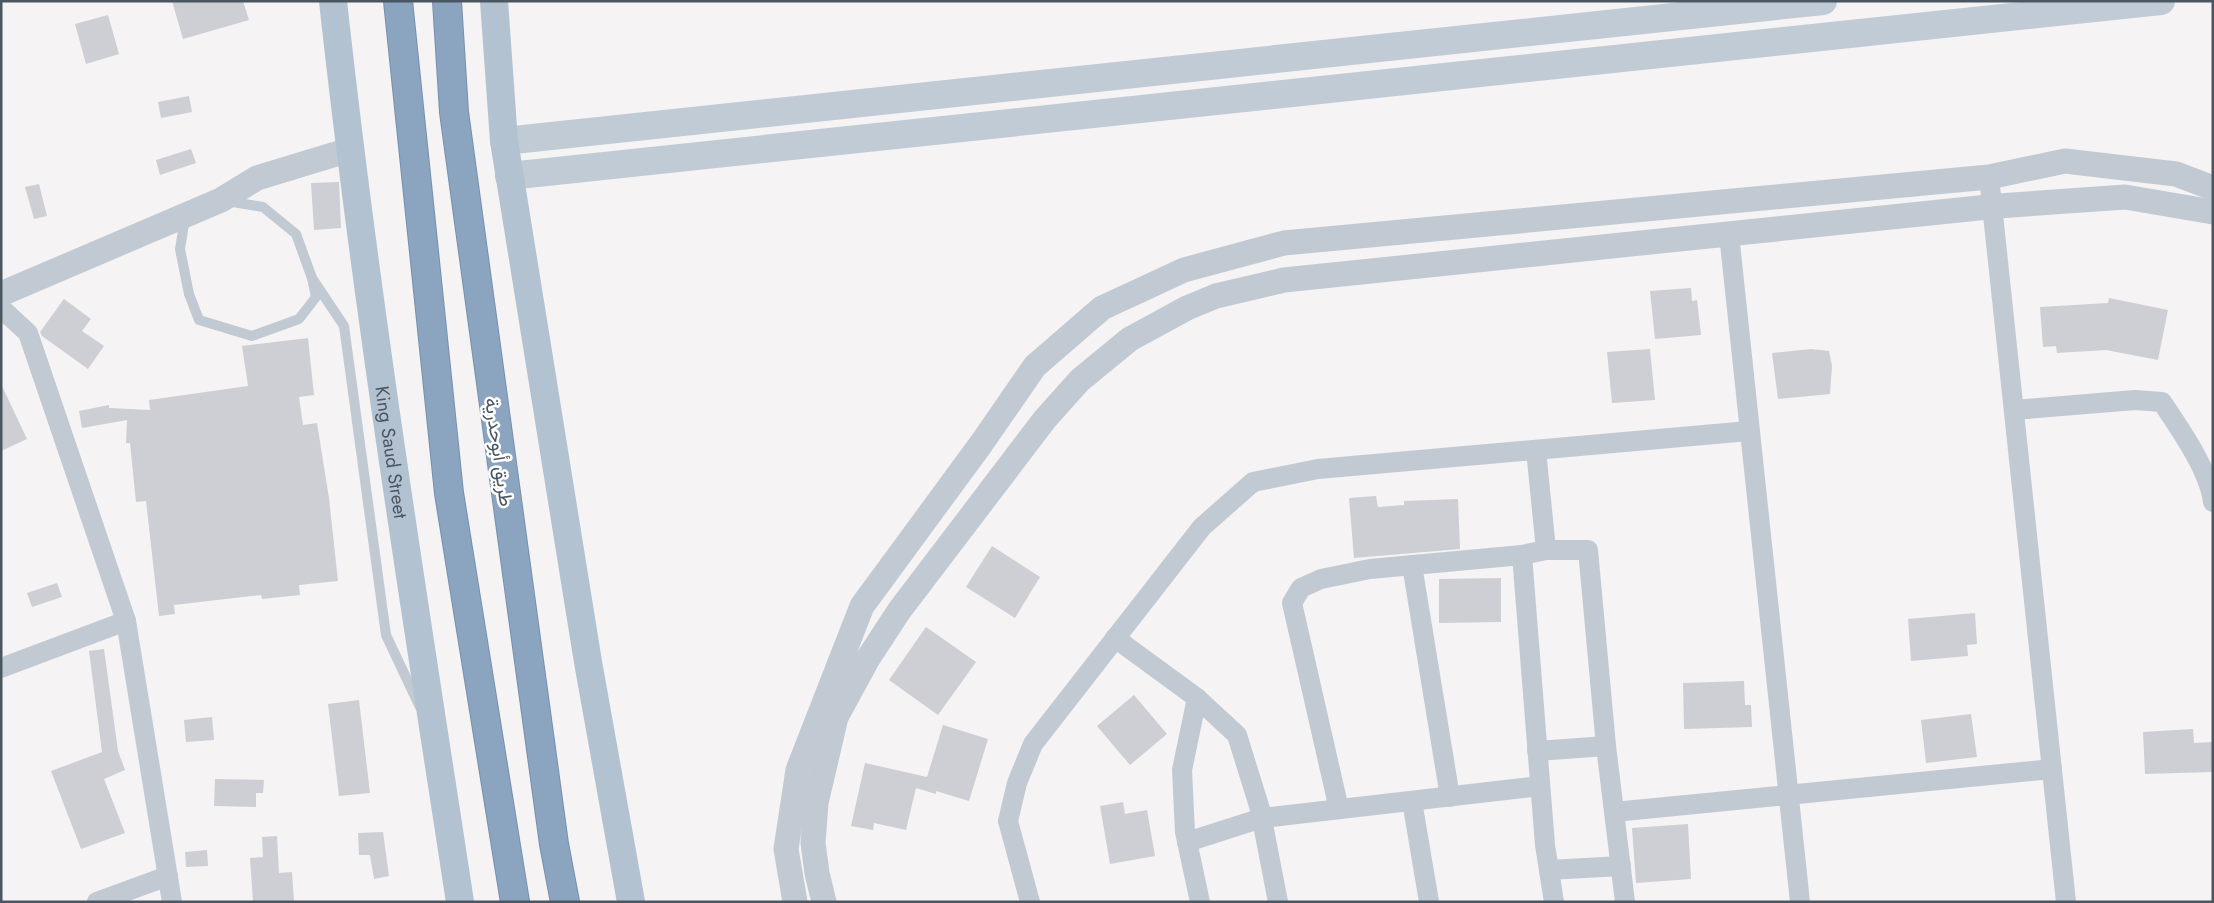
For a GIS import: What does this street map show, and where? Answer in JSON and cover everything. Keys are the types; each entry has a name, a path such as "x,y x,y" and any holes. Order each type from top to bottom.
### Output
{"highway":[{"path":"398,1 449,493 515,902"},
{"name":"طريق أبوحدرية","path":"447,1 456,132 543,765 565,902"}],"main road":[{"name":"King Saud Street","path":"333,1 349,150 400,510 460,902"},
{"path":"494,1 504,141 509,176 588,662 631,902"},
{"path":"504,141 1823,1"},
{"path":"509,176 2161,1"}],"street":[{"path":"1,294 221,200 258,178 349,150"},
{"path":"795,902 786,849 798,770 862,606 981,444 1035,366 1102,308 1184,270 1284,244 1989,177 2065,161 2176,174 2213,188"},
{"path":"1989,177 2066,902"},
{"path":"824,902 816,873 813,843 816,803 836,717 867,660 899,611 1046,419 1080,380 1130,339 1216,296 1284,280 1992,207 2126,197 2213,212"},
{"path":"1729,234 1800,902"},
{"path":"1,308 28,334 126,621 172,902"},
{"path":"2014,410 2135,400 2162,402 2186,436 2211,490 2213,502"},
{"path":"1030,902 1008,821 1017,783 1032,744 1202,527 1253,482 1318,469 1749,431"},
{"path":"1536,450 1546,550"},
{"path":"1339,809 1292,604 1301,588 1321,579 1370,569 1522,556 1546,550 1588,550 1606,746 1625,902"},
{"path":"1522,556 1540,786 1554,902"},
{"path":"1412,565 1450,797"},
{"path":"1,668 126,621"},
{"path":"1115,638 1197,698 1237,735 1262,818 1278,902"},
{"path":"1197,698 1182,770 1187,842 1200,902"},
{"path":"1537,751 1606,746"},
{"path":"1614,812 2052,769"},
{"path":"1187,842 1262,818 1540,786"},
{"path":"1412,801 1429,902"},
{"path":"1549,870 1621,866"},
{"path":"97,902 168,876"}],"lane":[{"path":"186,215 180,249 189,294 199,320 252,336 299,319 316,298 312,278 296,234 263,207 221,200"},
{"path":"312,278 344,326 386,635 435,738"}],"building":[{"path":"172,1 243,1 249,20 183,39"},
{"path":"108,15 119,54 86,64 75,24"},
{"path":"189,96 192,112 161,118 158,102"},
{"path":"191,149 196,163 160,175 156,160"},
{"path":"339,182 341,228 314,230 311,183"},
{"path":"39,184 47,216 34,219 25,187"},
{"path":"1691,288 1692,301 1697,300 1701,335 1655,339 1650,291"},
{"path":"2109,298 2168,310 2158,360 2106,350 2057,353 2056,346 2043,347 2040,307 2108,303"},
{"path":"64,299 91,319 82,331 104,346 88,369 42,336 40,332"},
{"path":"308,338 314,395 299,397 303,425 317,423 329,498 338,581 299,585 300,595 262,599 261,595 174,605 175,614 159,616 146,501 136,502 130,443 126,443 127,420 82,428 79,411 109,405 109,408 150,410 149,400 248,386 242,346"},
{"path":"1650,349 1655,400 1612,403 1607,352"},
{"path":"1811,349 1829,351 1832,366 1830,394 1778,399 1772,353"},
{"path":"1,384 27,439 1,451"},
{"path":"1376,496 1378,507 1404,505 1404,501 1458,499 1460,549 1354,558 1349,498"},
{"path":"992,546 1040,577 1015,618 966,587"},
{"path":"1501,578 1501,622 1439,623 1439,579"},
{"path":"57,583 62,597 32,607 27,593"},
{"path":"1975,613 1977,644 1967,645 1968,656 1911,661 1908,619"},
{"path":"926,627 976,662 938,715 889,680"},
{"path":"104,649 118,751 125,770 104,779 125,833 81,849 51,771 102,752 89,651"},
{"path":"1744,681 1745,705 1751,705 1752,727 1684,729 1683,683"},
{"path":"1134,695 1167,734 1130,765 1097,726"},
{"path":"359,700 370,793 339,796 328,704"},
{"path":"1971,714 1977,757 1926,763 1921,720"},
{"path":"212,717 214,740 186,742 184,720"},
{"path":"943,725 988,739 969,801 936,791 936,794 916,788 906,830 874,823 873,830 851,826 865,763 927,777"},
{"path":"2193,729 2194,743 2213,742 2213,772 2145,774 2143,732"},
{"path":"215,779 264,780 263,793 256,793 256,807 214,806"},
{"path":"1123,802 1125,814 1147,810 1155,856 1110,864 1100,806"},
{"path":"1688,824 1691,879 1636,883 1632,828"},
{"path":"383,832 389,876 374,879 370,855 359,855 358,833"},
{"path":"277,836 279,873 292,872 294,902 253,902 250,858 263,857 262,837"},
{"path":"207,850 208,866 186,867 185,852"}]}
